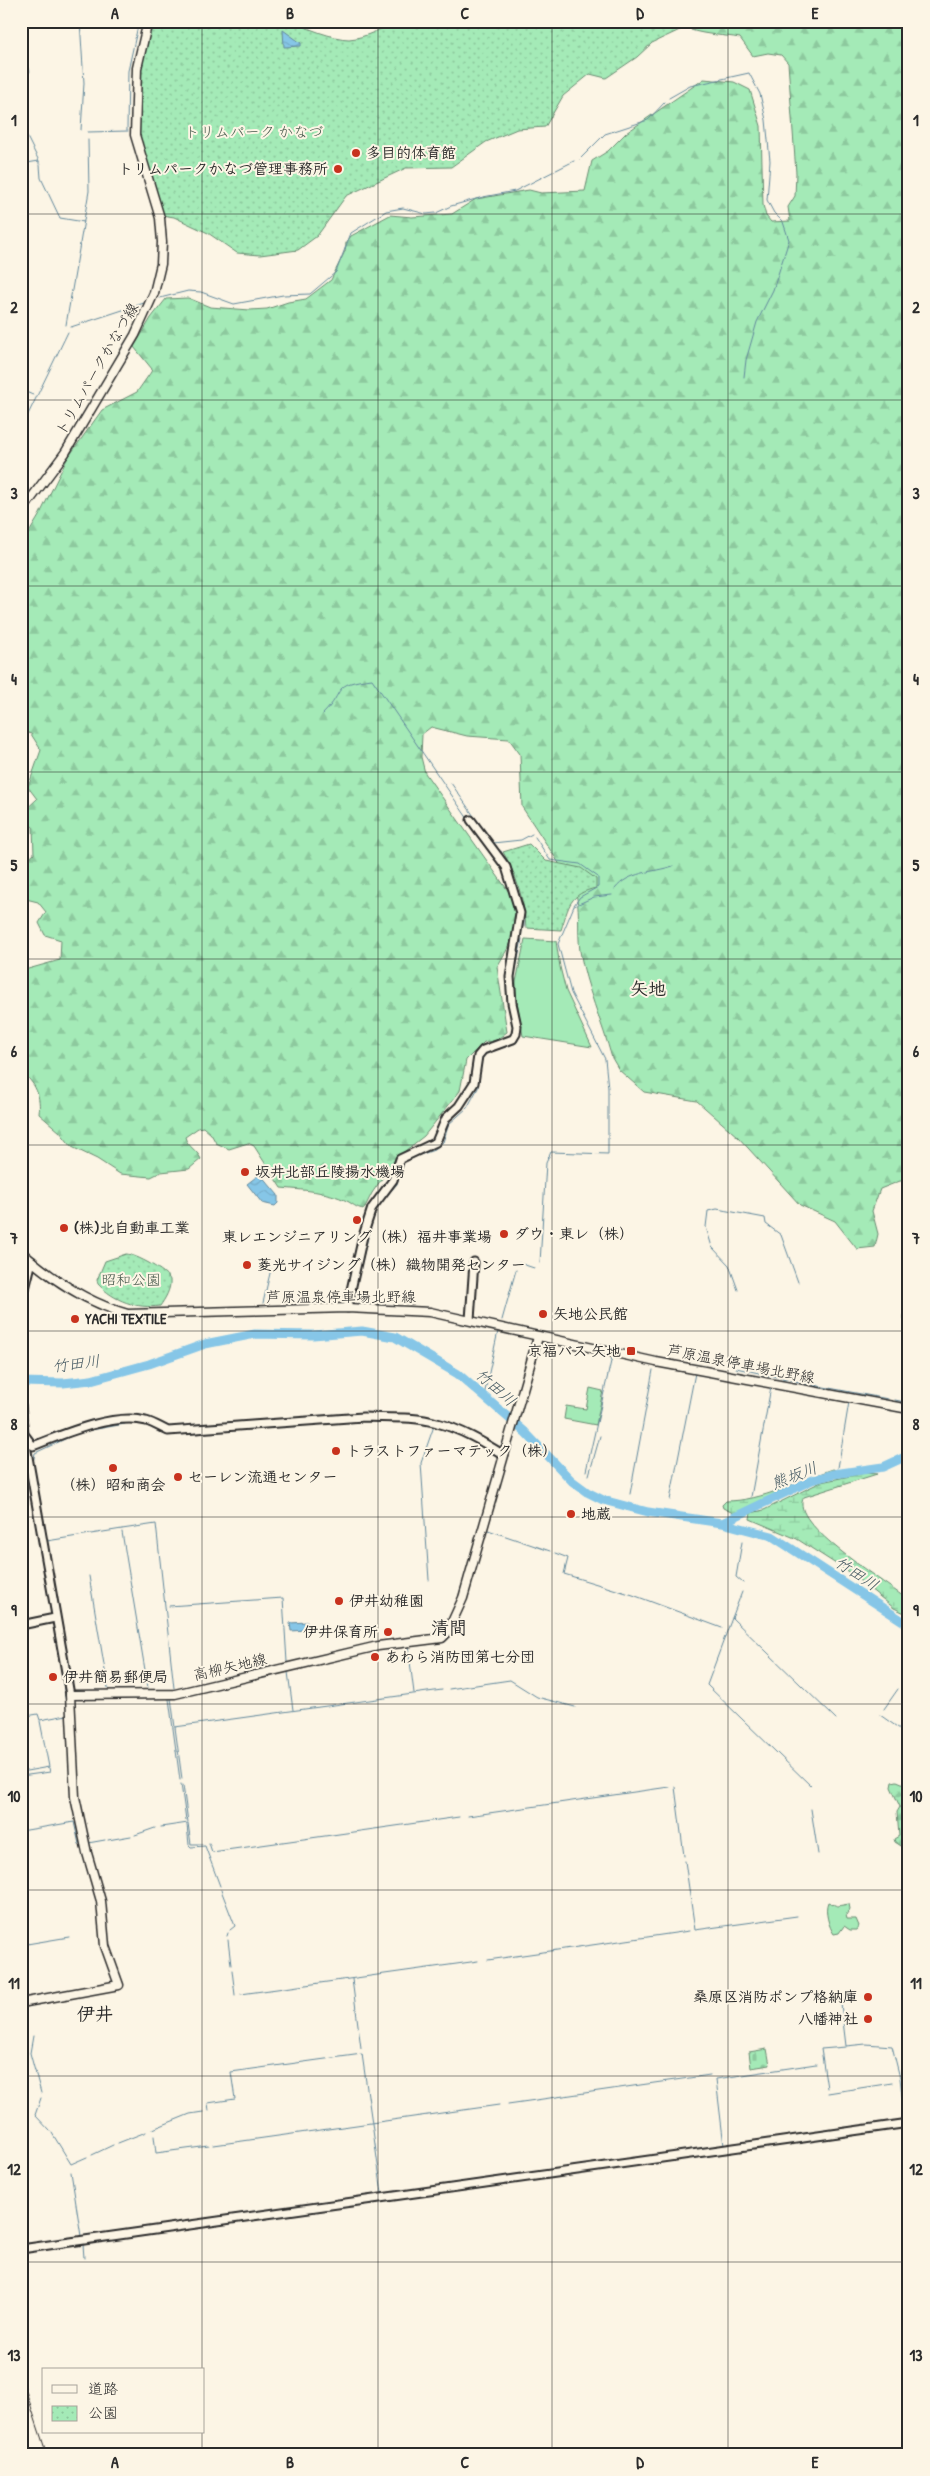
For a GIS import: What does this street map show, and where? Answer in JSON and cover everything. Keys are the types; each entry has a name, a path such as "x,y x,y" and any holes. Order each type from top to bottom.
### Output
{"main road":[{"name":"トリムパークかなづ線","path":"21,512 65,453 134,335 154,294 161,264 160,218 140,158 135,134 136,68 148,21"},
{"name":"芦原温泉停車場北野線","path":"21,1252 56,1281 71,1290 106,1308 128,1314 347,1308 430,1312 656,1362 909,1409"},
{"name":"高柳矢地線","path":"70,1695 175,1694 378,1646 442,1638 447,1633 463,1598 538,1337"},
{"path":"21,2003 119,1985 105,1946 102,1901 76,1805 70,1695"}],"street":[{"path":"347,1308 363,1236 372,1208 393,1180 400,1158 436,1142 446,1118 459,1106 474,1083 478,1056 483,1050 513,1039 516,1034 517,1026 512,1003 510,977 520,913 506,867 471,820"},
{"path":"21,1305 32,1261"},
{"path":"470,1320 474,1262"},
{"path":"21,1405 24,1434 55,1618 70,1695"},
{"path":"24,1434 33,1446 79,1428 133,1420 146,1421 168,1431 363,1417 438,1423 506,1451"},
{"path":"21,1625 55,1618"},
{"path":"21,2249 909,2123"}],"green space":[{"name":"トリムパーク かなづ","path":"153,21 293,21 320,33 349,39 368,35 397,21 681,21 684,28 652,43 637,57 606,78 590,74 563,96 545,127 517,129 486,142 451,167 406,168 346,196 317,236 298,250 260,255 237,253 208,233 174,217 162,215 138,137 139,68"},
{"path":"687,21 909,21 909,1181 900,1181 880,1189 872,1211 878,1234 875,1247 857,1249 835,1221 800,1205 738,1137 697,1101 644,1092 619,1070 612,1058 583,964 579,943 578,910 574,886 522,807 520,754 509,739 467,736 431,727 422,734 421,757 425,773 511,895 516,911 512,941 497,967 507,1032 495,1041 484,1042 466,1060 460,1091 424,1136 396,1158 372,1193 364,1209 331,1195 281,1188 254,1146 248,1143 229,1149 216,1143 211,1134 203,1127 198,1128 185,1137 201,1159 189,1169 161,1172 151,1177 120,1174 97,1159 72,1147 60,1132 39,1114 39,1101 34,1085 21,1072 21,971 60,960 61,940 45,935 39,923 46,912 38,902 26,899 21,892 23,864 34,854 33,827 21,818 21,814 37,799 28,787 41,750 31,734 21,730 21,541 27,536 39,516 67,459 102,410 137,392 151,372 152,369 134,347 151,318 166,299 188,298 210,307 250,310 267,309 288,302 306,299 331,280 345,251 346,243 351,236 390,215 412,217 452,214 476,199 529,190 541,193 585,191 592,161 608,151 626,133 704,79 734,82 750,90 761,126 763,205 766,216 771,222 790,221 788,207 795,196 796,173 788,63 781,55 768,53 753,56 740,38 691,30"},
{"path":"529,844 546,861 581,868 596,879 596,888 580,894 571,902 561,930 526,928 519,888 503,852"},
{"path":"525,939 556,941 566,991 592,1047 523,1036 516,996 516,982"},
{"name":"昭和公園","path":"126,1254 151,1264 170,1280 170,1287 160,1306 134,1305 111,1295 98,1284 97,1280 105,1261"},
{"path":"908,1276 909,1322 904,1320 904,1294"},
{"path":"590,1388 603,1391 596,1425 564,1419 566,1406 586,1409"},
{"path":"833,1469 836,1470 802,1483 735,1514 723,1508 722,1505 726,1501 753,1498 767,1494"},
{"path":"865,1473 877,1474 804,1497 803,1508 810,1522 843,1553 909,1601 909,1615 894,1608 850,1573 797,1539 750,1519 751,1513 764,1510 821,1482"},
{"path":"897,1781 909,1786 909,1851 895,1842 894,1839 899,1836 897,1812 900,1807 891,1787 892,1782"},
{"path":"828,1902 837,1906 849,1904 850,1909 846,1915 847,1919 856,1919 859,1926 856,1930 850,1930 844,1926 839,1933 834,1934 828,1919"},
{"path":"767,2049 770,2065 751,2068 749,2052"}],"water":[{"path":"283,30 301,43 301,46 284,47"},
{"path":"260,1174 278,1195 278,1203 275,1206 262,1203 247,1184"},
{"path":"307,1622 307,1630 291,1631 290,1623"}],"waterway":[{"path":"80,21 84,83 81,130"},
{"path":"127,130 128,71 139,21"},
{"path":"21,59 30,71 22,83 24,103"},
{"path":"669,98 690,86 749,73 760,94 766,120 770,161 767,200 774,213 783,222 789,240 773,290 757,322 746,360 744,377"},
{"path":"580,159 605,134 648,120 665,102"},
{"path":"21,119 24,110"},
{"path":"21,121 22,127 39,161"},
{"path":"88,132 128,131"},
{"path":"66,325 89,191 88,140"},
{"path":"21,164 39,161 39,164"},
{"path":"160,298 188,291 201,292 234,304 283,295 310,294 336,272 351,233 386,211 403,208 426,214 436,213 451,206 483,197 515,191 574,161"},
{"path":"40,165 41,178 60,218 84,222"},
{"path":"71,327 144,303"},
{"path":"21,429 68,332"},
{"path":"21,390 33,395"},
{"path":"323,714 344,686 372,679 468,819"},
{"path":"451,783 489,838"},
{"path":"493,843 521,840 532,834"},
{"path":"535,837 550,860 580,864 598,877 598,887 580,897 574,905"},
{"path":"501,851 506,862"},
{"path":"615,889 627,879 641,873 673,866"},
{"path":"518,893 524,913 524,927"},
{"path":"540,1263 546,1163 551,1152 608,1154 608,1088 605,1059 571,993 558,944 574,906 594,897 612,895"},
{"path":"514,979 522,939"},
{"path":"482,1056 487,1052 517,1042 520,1035 520,1023"},
{"path":"411,1158 434,1150 443,1142 449,1124 467,1108 478,1088 479,1072"},
{"path":"377,1207 397,1184 402,1163"},
{"path":"738,1290 729,1265 712,1247 706,1227 708,1211 717,1209 765,1218 766,1224 781,1235 798,1282"},
{"path":"353,1296 374,1214"},
{"path":"519,1263 534,1268"},
{"path":"263,1303 271,1269"},
{"path":"502,1320 516,1270"},
{"name":"竹田川","path":"21,1382 63,1383 91,1380 149,1364 205,1344 255,1334 313,1335 362,1331 395,1337 458,1374 525,1432 572,1481 587,1492 603,1500 648,1512 722,1523 772,1536 909,1625"},
{"path":"484,1396 498,1331"},
{"path":"586,1471 612,1357"},
{"path":"736,1368 809,1384"},
{"path":"630,1494 653,1370"},
{"path":"670,1500 695,1373"},
{"path":"813,1385 888,1399"},
{"path":"751,1497 771,1387"},
{"path":"895,1400 909,1403"},
{"path":"838,1468 849,1402"},
{"path":"41,1508 33,1463 35,1453 80,1432 125,1424"},
{"path":"429,1580 421,1463 434,1426"},
{"path":"589,1475 600,1436"},
{"name":"熊坂川","path":"722,1523 812,1480 834,1474 883,1467 909,1455"},
{"path":"122,1529 156,1524 174,1688"},
{"path":"47,1541 122,1529"},
{"path":"488,1530 550,1551"},
{"path":"122,1532 148,1688"},
{"path":"742,1542 736,1577 743,1583"},
{"path":"555,1553 568,1558 564,1574 633,1595 722,1628"},
{"path":"89,1576 108,1688"},
{"path":"742,1592 732,1618 836,1719"},
{"path":"169,1606 283,1598 287,1662"},
{"path":"732,1618 707,1685 812,1787"},
{"path":"408,1646 414,1693"},
{"path":"288,1672 293,1710"},
{"path":"903,1680 909,1672"},
{"path":"449,1689 510,1680 537,1697 575,1707"},
{"path":"63,1683 67,1709"},
{"path":"884,1709 898,1689"},
{"path":"175,1727 442,1690"},
{"path":"154,1698 171,1698 182,1779"},
{"path":"169,1699 180,1780"},
{"path":"21,1717 38,1714 40,1720 67,1715"},
{"path":"880,1715 900,1729"},
{"path":"21,1772 49,1767 40,1721"},
{"path":"906,1733 909,1736"},
{"path":"21,1776 50,1772 49,1768"},
{"path":"181,1784 186,1820"},
{"path":"183,1785 188,1822"},
{"path":"468,1816 669,1787"},
{"path":"675,1787 684,1856"},
{"path":"811,1809 818,1854"},
{"path":"209,1843 212,1852 459,1817"},
{"path":"21,1831 74,1822 79,1844"},
{"path":"161,1827 188,1823 191,1844 202,1844"},
{"path":"187,1825 189,1845 191,1847 205,1846 220,1886"},
{"path":"135,1835 155,1828"},
{"path":"108,1840 131,1836"},
{"path":"88,1843 105,1840"},
{"path":"685,1861 695,1930 797,1916"},
{"path":"221,1890 235,1926 230,1930"},
{"path":"488,1960 689,1931"},
{"path":"21,1945 69,1937"},
{"path":"228,1940 231,1965"},
{"path":"241,1994 478,1961"},
{"path":"232,1970 235,1995"},
{"path":"352,1979 361,2048"},
{"path":"841,2004 846,2046 866,2044 892,2046 900,2078 905,2121"},
{"path":"33,2036 30,2053 41,2093"},
{"path":"827,2088 821,2049 846,2047"},
{"path":"209,2111 208,2103 235,2099 231,2072 362,2054 382,2193"},
{"path":"724,2146 716,2079 816,2064"},
{"path":"508,2104 710,2075"},
{"path":"828,2093 892,2083"},
{"path":"41,2098 35,2115 50,2131"},
{"path":"214,2145 499,2105"},
{"path":"153,2129 190,2114 203,2112"},
{"path":"118,2143 146,2132"},
{"path":"52,2133 71,2164 87,2157"},
{"path":"154,2136 156,2153 209,2146"},
{"path":"92,2155 113,2145"},
{"path":"71,2172 81,2236"},
{"path":"83,2244 84,2258"}],"railway":[{"path":"21,2376 47,2455"}],"place":[{"name":"多目的体育館","path":"356,153"},
{"name":"トリムパークかなづ管理事務所","path":"338,169"},
{"name":"坂井北部丘陵揚水機場","path":"245,1172"},
{"name":"東レエンジニアリング（株）福井事業場","path":"357,1220"},
{"name":"(株)北自動車工業","path":"64,1228"},
{"name":"ダウ・東レ（株）","path":"504,1234"},
{"name":"菱光サイジング（株）織物開発センター","path":"247,1265"},
{"name":"矢地公民館","path":"543,1314"},
{"name":"YACHI TEXTILE","path":"75,1319"},
{"name":"京福バス 矢地","path":"631,1351"},
{"name":"トラストファーマテック（株）","path":"336,1451"},
{"name":"（株）昭和商会","path":"113,1468"},
{"name":"セーレン流通センター","path":"178,1477"},
{"name":"地蔵","path":"571,1514"},
{"name":"伊井幼稚園","path":"339,1601"},
{"name":"伊井保育所","path":"388,1632"},
{"name":"あわら消防団第七分団","path":"375,1657"},
{"name":"伊井簡易郵便局","path":"53,1677"},
{"name":"桑原区消防ポンプ格納庫","path":"868,1997"},
{"name":"八幡神社","path":"868,2019"}],"district":[{"name":"矢地","path":"648,989"},
{"name":"清間","path":"449,1628"},
{"name":"伊井","path":"95,2014"}]}
